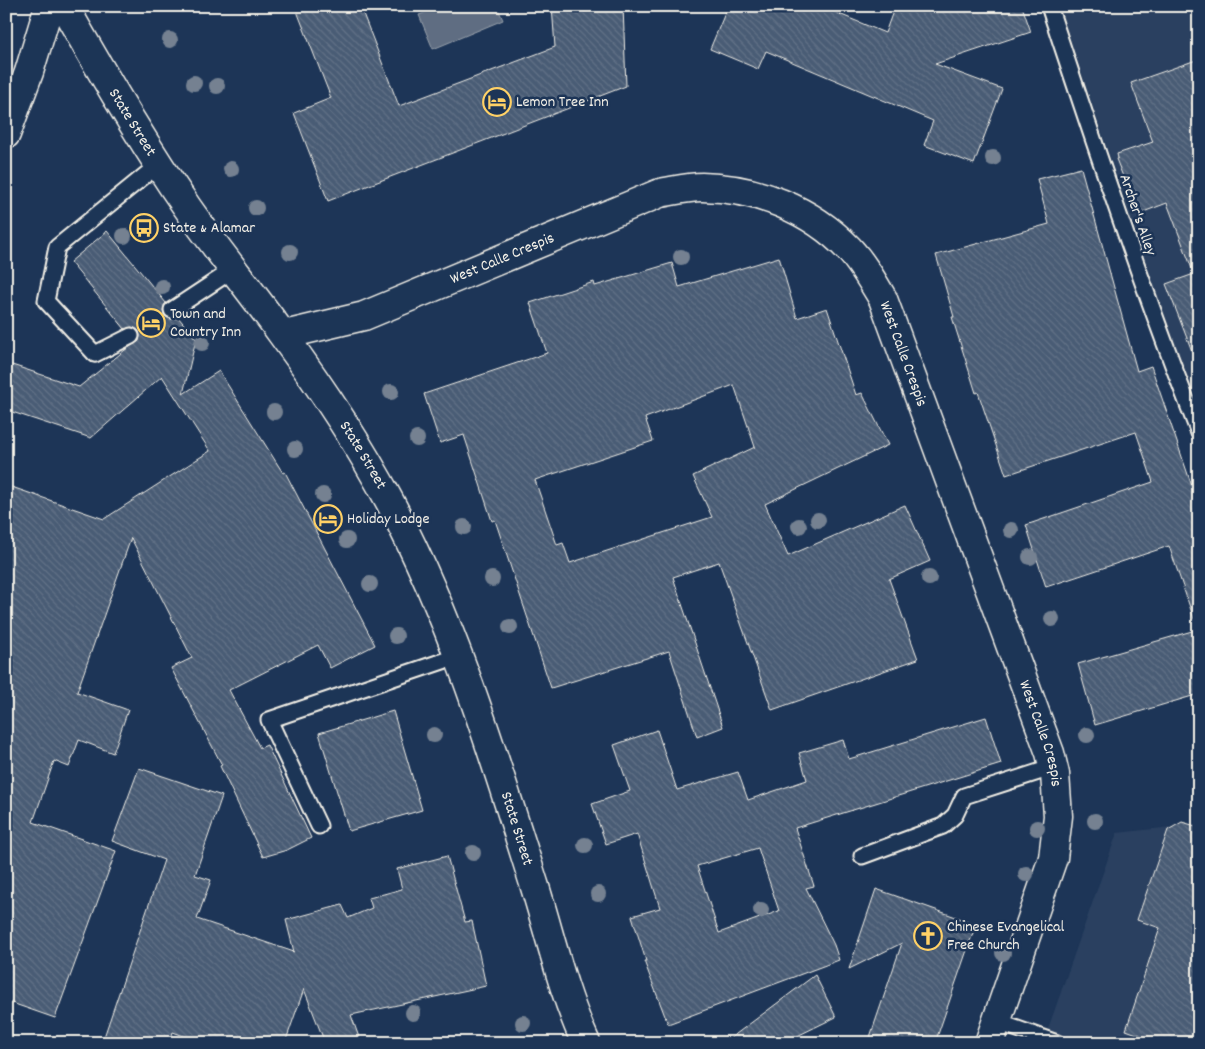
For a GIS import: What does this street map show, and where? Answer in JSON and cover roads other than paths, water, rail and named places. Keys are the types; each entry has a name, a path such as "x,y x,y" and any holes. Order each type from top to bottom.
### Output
{"street":[{"path":"6,134 29,72 49,6"},
{"name":"State Street","path":"64,6 105,79 159,164 188,208 284,336 342,421 390,502 430,586 466,673 535,888 573,1015 586,1043"},
{"name":"West Calle Crespis","path":"284,336 364,316 660,193 701,187 742,191 781,202 810,218 848,248 862,265 883,299 1054,767 1058,816 1052,858 992,1032"}],"lane":[{"name":"Archer's Alley","path":"1049,6 1115,206 1199,433"},
{"path":"131,336 95,354 46,301 57,246 159,164"},
{"path":"172,310 234,269"},
{"path":"319,826 269,720 458,656"},
{"path":"862,856 943,826 955,815 964,796 1054,767"},
{"path":"992,1032 1058,1043"}],"place":[{"name":"Lemon Tree Inn","path":"497,102"},
{"name":"State & Alamar","path":"144,228"},
{"name":"Town and Country Inn","path":"151,323"},
{"name":"Holiday Lodge","path":"328,519"},
{"name":"Chinese Evangelical Free Church","path":"928,936"}]}
